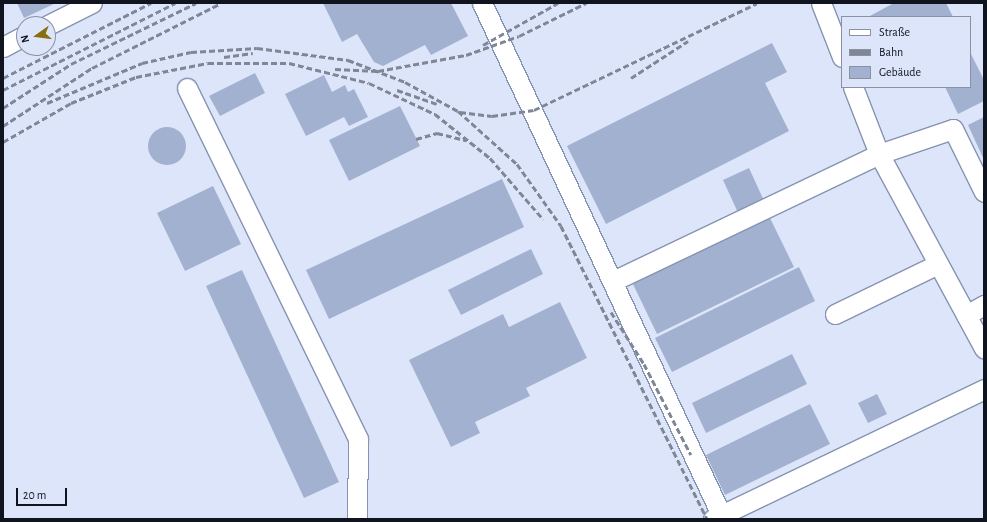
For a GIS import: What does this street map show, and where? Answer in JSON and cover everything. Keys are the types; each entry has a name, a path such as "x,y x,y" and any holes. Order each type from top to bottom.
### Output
{"lane":[{"path":"56,21 92,3"},
{"path":"482,3 613,281 719,518 984,389"},
{"path":"822,3 841,54"},
{"path":"3,47 16,40"},
{"path":"187,88 358,439 357,519"},
{"path":"853,88 879,154 984,348"},
{"path":"613,281 879,154 953,129 984,192"},
{"path":"835,314 938,264"},
{"path":"966,314 984,305"}],"building":[{"path":"17,3 56,3 28,16 23,16"},
{"path":"323,3 451,3 468,36 431,55 425,45 383,66 374,62 357,34 342,42"},
{"path":"894,3 946,3 952,16 870,16"},
{"path":"772,43 787,72 765,83 789,131 606,224 567,146"},
{"path":"971,54 984,80 984,101 958,114 945,88 971,88"},
{"path":"255,73 265,93 220,116 209,96"},
{"path":"324,75 332,92 345,85 348,92 354,89 368,117 349,126 344,117 306,136 285,94"},
{"path":"400,106 420,146 349,181 329,140"},
{"path":"984,117 984,160 968,125"},
{"path":"167,127 177,130 183,136 186,146 183,156 177,162 167,165 157,162 151,156 148,146 151,136 157,130"},
{"path":"749,168 766,205 740,217 723,180"},
{"path":"502,179 524,227 329,319 306,270"},
{"path":"213,186 241,244 185,271 157,213"},
{"path":"769,216 794,267 657,334 632,282"},
{"path":"531,249 543,274 461,315 448,290"},
{"path":"799,267 815,301 672,372 655,338"},
{"path":"242,270 339,482 304,498 206,286"},
{"path":"560,302 587,358 526,388 530,396 475,422 480,433 451,447 409,360 503,314 509,327"},
{"path":"792,354 807,384 706,433 692,403"},
{"path":"877,394 887,414 868,423 858,403"},
{"path":"810,404 830,444 725,495 706,455"}],"railway":[{"path":"3,78 151,3"},
{"path":"3,90 175,3"},
{"path":"3,108 71,64 196,3"},
{"path":"3,126 92,68 221,3"},
{"path":"483,45 558,3"},
{"path":"335,69 378,71 466,55 519,36 586,3"},
{"path":"460,112 492,116 534,110 757,3"},
{"path":"631,78 688,41"},
{"path":"47,103 142,63 191,52 257,48 348,60 405,82 458,111 517,164 561,226 707,519"},
{"path":"224,57 253,53"},
{"path":"3,142 71,103 136,77 208,63 289,63 369,83 435,114 490,158 543,219"},
{"path":"397,90 437,104"},
{"path":"416,139 437,133 466,140"},
{"path":"611,312 644,364 691,455"}]}
